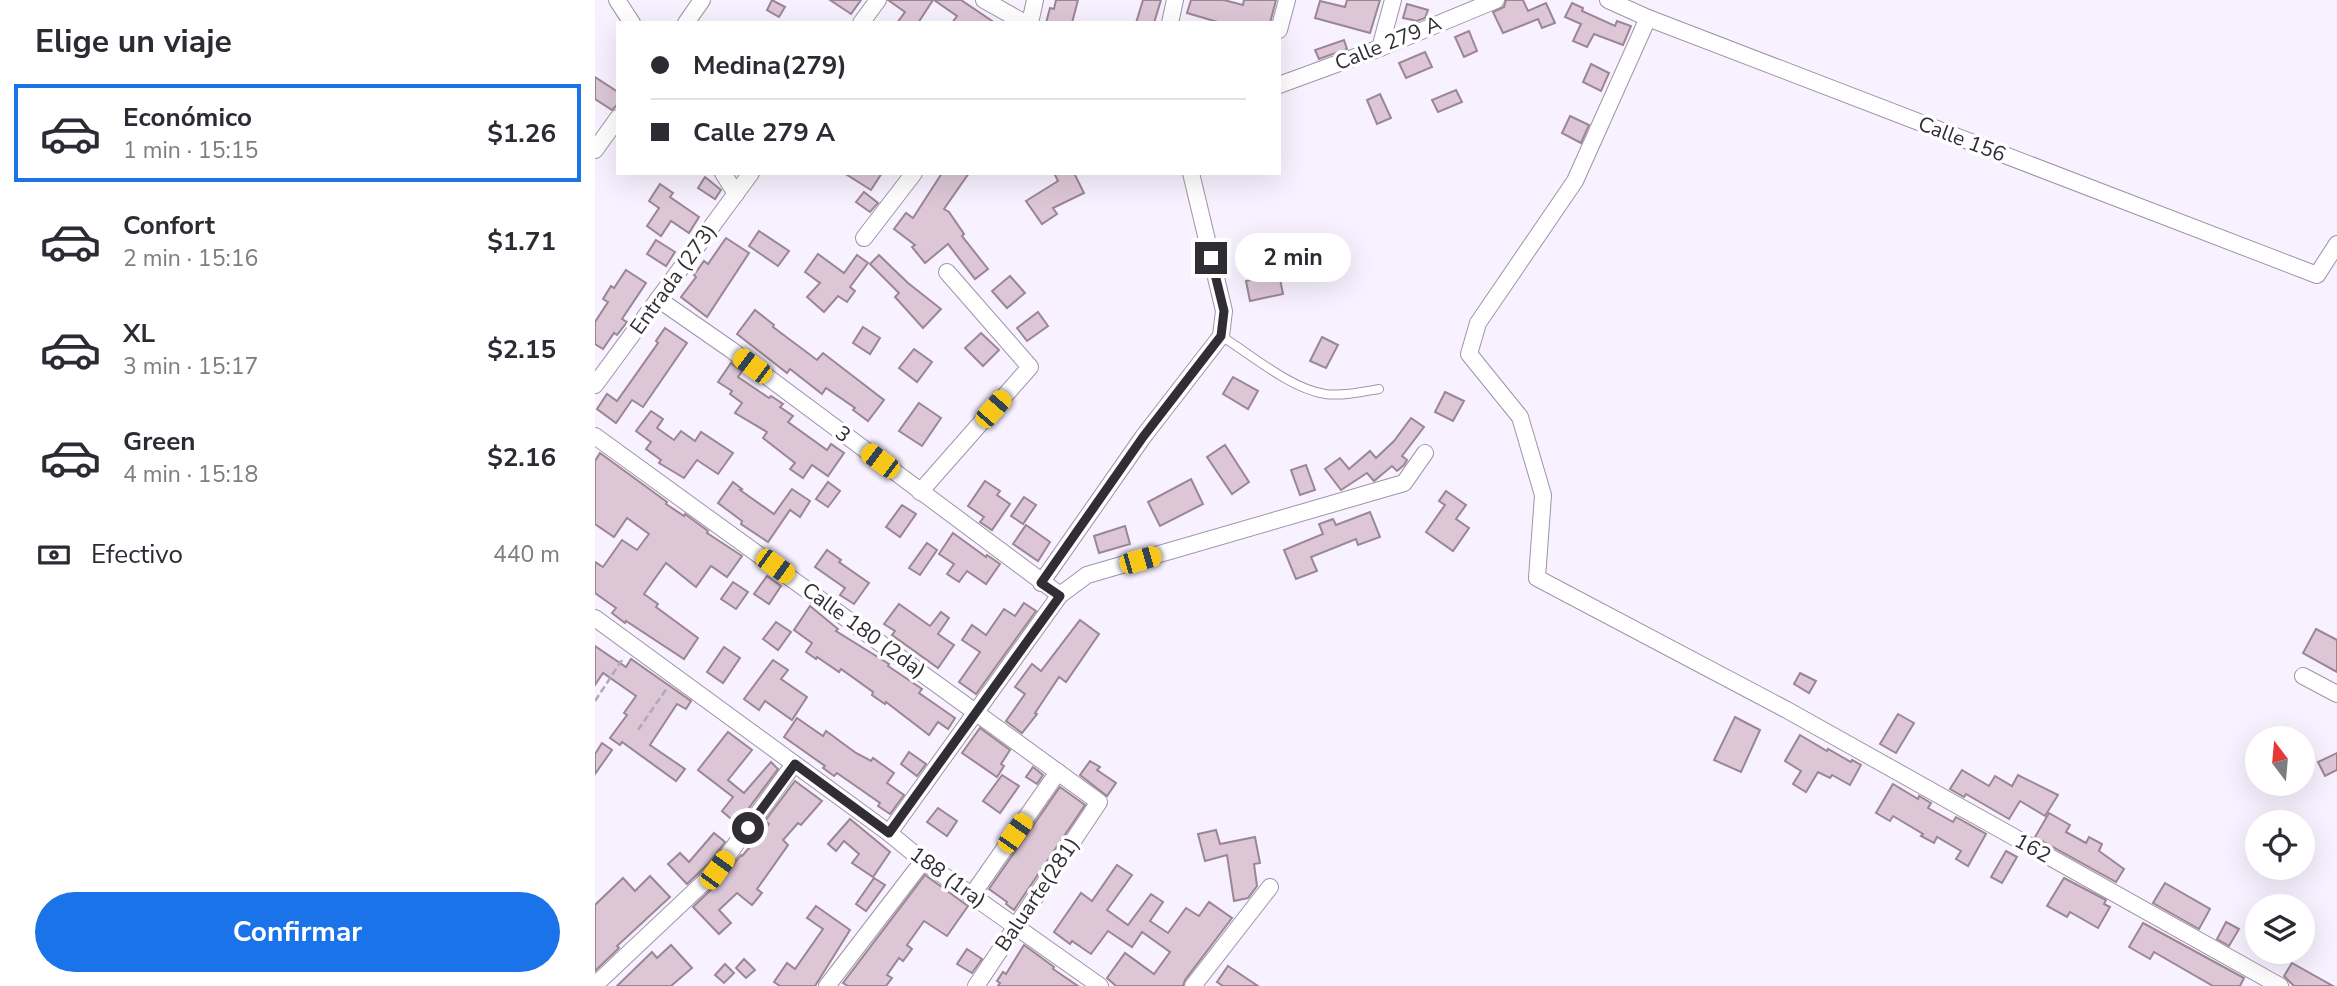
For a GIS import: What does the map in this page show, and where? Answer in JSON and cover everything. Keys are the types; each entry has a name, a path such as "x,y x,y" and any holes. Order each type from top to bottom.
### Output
{"street":[{"path":"617,0 631,21"},
{"path":"687,21 702,0"},
{"path":"862,21 878,0"},
{"path":"984,0 1023,21"},
{"path":"1028,21 1035,0"},
{"path":"1170,21 1175,0"},
{"path":"1281,22 1287,0"},
{"path":"1380,48 1393,0"},
{"name":"Calle 279 A","path":"1281,85 1496,0"},
{"name":"Calle 156","path":"1608,0 1648,19 2317,275 2337,244"},
{"name":"162","path":"1648,19 1574,181 1478,323 1469,354 1520,417 1528,443 1543,495 1537,578 1787,710 2280,986"},
{"path":"595,150 616,121"},
{"path":"724,175 736,194"},
{"name":"Entrada (273)","path":"595,385 750,175"},
{"path":"864,238 912,175"},
{"path":"1041,583 1143,437 1221,336 1224,311 1191,175"},
{"path":"920,492 1030,367 947,272"},
{"name":"3","path":"659,299 1060,596"},
{"name":"Calle 180 (2da)","path":"595,436 1099,802"},
{"path":"889,833 1060,596 1087,575 1403,483 1425,453"},
{"name":"188 (1ra)","path":"595,618 889,833 923,861 1100,986"},
{"path":"2303,676 2337,694"},
{"path":"595,985 717,870 795,764"},
{"path":"972,895 1058,772"},
{"name":"Baluarte(281)","path":"976,986 1099,802"},
{"path":"827,986 923,861"},
{"path":"1193,986 1270,887"}],"lane":[{"path":"1221,336 1306,389 1326,394 1341,394 1379,388"}],"path":[{"path":"595,701 632,645"},
{"path":"638,730 675,676"}],"building":[{"path":"772,0 785,7 779,17 767,10"},
{"path":"830,0 861,0 851,14"},
{"path":"888,0 933,0 919,21 898,21 905,12"},
{"path":"934,0 961,0 992,21 953,21 957,16"},
{"path":"1056,0 1078,0 1073,21 1047,21 1050,8 1054,9"},
{"path":"1143,0 1161,0 1155,21 1137,21"},
{"path":"1191,0 1224,0 1243,5 1244,0 1276,0 1271,21 1214,21 1187,13"},
{"path":"1347,0 1380,0 1370,33 1315,18 1320,1 1345,7"},
{"path":"1506,0 1523,0 1528,11 1546,3 1555,23 1542,28 1538,19 1503,33 1493,12 1504,7"},
{"path":"1572,3 1583,8 1582,11 1615,26 1617,21 1631,26 1623,45 1594,34 1587,47 1573,41 1581,24 1565,17"},
{"path":"1407,4 1428,10 1425,18 1417,21 1403,18"},
{"path":"1469,31 1477,51 1464,57 1455,37"},
{"path":"1344,40 1347,49 1319,59 1315,50"},
{"path":"1425,52 1432,67 1406,78 1399,63"},
{"path":"1591,64 1609,73 1601,91 1583,82"},
{"path":"595,77 616,91 616,106 612,110 595,99"},
{"path":"1456,90 1462,102 1438,112 1432,100"},
{"path":"1380,94 1391,118 1377,124 1367,100"},
{"path":"1570,116 1589,125 1581,143 1562,133"},
{"path":"847,175 881,175 871,190"},
{"path":"941,175 968,175 944,209 949,212 964,234 962,236 988,269 975,279 948,244 925,263 912,247 915,245 894,229 906,213 913,218"},
{"path":"1055,175 1075,175 1084,193 1053,208 1057,214 1042,224 1026,201 1058,181"},
{"path":"705,177 721,190 715,199 698,188"},
{"path":"660,184 673,193 670,197 699,217 689,233 671,221 661,236 647,226 659,208 649,201"},
{"path":"864,192 878,203 870,212 856,202"},
{"path":"759,231 789,251 778,266 749,246"},
{"path":"726,238 749,253 707,317 681,297 704,261 708,264"},
{"path":"656,240 675,252 666,266 647,254"},
{"path":"818,254 844,273 857,255 868,263 850,287 855,291 847,302 838,296 824,312 807,297 820,283 805,272"},
{"path":"879,255 941,309 923,328 895,297 899,293 870,264"},
{"path":"626,270 646,283 622,319 627,322 617,335 614,333 603,349 595,344 595,322 608,302 603,299"},
{"path":"1279,274 1283,294 1250,301 1246,281"},
{"path":"1010,276 1025,293 1007,308 992,291"},
{"path":"755,310 817,360 823,353 884,400 868,421 853,410 855,408 826,388 822,394 790,369 787,373 737,334"},
{"path":"1038,312 1048,326 1027,341 1017,328"},
{"path":"863,327 880,338 870,354 853,343"},
{"path":"665,328 687,343 643,407 632,400 616,423 597,409 607,394 617,401 658,343 656,341"},
{"path":"981,333 999,350 983,366 965,348"},
{"path":"1322,337 1338,345 1326,368 1310,361"},
{"path":"914,349 932,362 917,382 899,368"},
{"path":"731,363 742,371 738,377 783,404 780,407 793,416 788,422 827,450 831,444 844,453 828,476 812,465 803,478 790,469 795,463 763,438 767,432 735,413 742,403 730,394 732,391 718,382"},
{"path":"1233,377 1258,391 1248,409 1223,394"},
{"path":"1445,392 1464,401 1453,421 1435,412"},
{"path":"919,403 941,418 922,446 899,431"},
{"path":"651,411 663,419 657,428 674,440 681,431 695,441 701,432 733,453 718,474 697,460 684,478 659,463 661,460 646,449 651,442 636,431"},
{"path":"1411,418 1424,427 1402,456 1407,460 1404,465 1397,471 1392,466 1374,481 1367,473 1341,490 1325,469 1340,458 1349,469 1370,451 1376,458 1394,441"},
{"path":"1225,445 1249,482 1232,494 1207,457"},
{"path":"600,453 667,502 666,504 684,516 685,514 708,531 707,533 742,556 727,577 711,566 696,587 666,563 644,594 658,604 656,607 698,638 684,659 626,621 625,623 612,613 616,608 595,593 595,562 603,567 622,540 637,550 649,534 627,518 614,537 595,524 595,461"},
{"path":"1306,465 1315,490 1300,495 1291,470"},
{"path":"1191,479 1203,504 1160,526 1148,502"},
{"path":"985,481 1000,491 997,495 1010,504 992,530 980,522 984,517 968,506"},
{"path":"733,482 774,514 792,489 810,501 800,517 790,510 768,542 741,524 742,521 718,503"},
{"path":"828,482 840,491 828,507 816,499"},
{"path":"1446,491 1466,505 1456,519 1469,528 1453,551 1426,532 1445,505 1439,501"},
{"path":"1024,497 1036,505 1023,524 1011,516"},
{"path":"902,505 916,514 900,537 886,527"},
{"path":"1370,512 1380,537 1358,545 1356,539 1311,557 1317,571 1296,579 1284,550 1323,534 1319,524 1333,519 1336,525"},
{"path":"1026,525 1050,542 1038,561 1013,544"},
{"path":"1125,526 1130,544 1099,553 1094,536"},
{"path":"953,533 1000,564 986,584 967,571 959,582 947,574 954,564 939,554"},
{"path":"927,543 937,550 920,575 909,568"},
{"path":"827,550 869,583 854,604 840,595 845,588 815,567"},
{"path":"767,576 781,586 769,604 754,594"},
{"path":"733,582 748,592 736,609 721,599"},
{"path":"1024,603 1036,611 976,694 959,682 980,652 962,640 972,625 986,635 1004,609 1015,616"},
{"path":"899,604 930,626 941,612 949,618 938,634 954,645 938,668 892,635 895,631 884,624"},
{"path":"810,606 838,629 836,631 889,664 888,666 922,689 919,693 955,718 948,729 938,722 929,735 886,702 885,704 872,695 873,692 841,669 839,672 806,652 812,643 794,630"},
{"path":"1080,620 1099,634 1066,682 1059,677 1022,733 1006,721 1025,694 1015,687 1032,664 1041,671"},
{"path":"776,622 791,632 778,650 763,639"},
{"path":"2316,629 2337,640 2337,672 2303,653"},
{"path":"595,646 626,667 631,659 691,701 686,709 677,704 650,745 685,769 676,781 622,742 620,745 610,738 627,715 624,713 636,696 603,673 595,685"},
{"path":"724,647 740,658 723,683 707,672"},
{"path":"773,660 788,670 781,679 807,697 792,720 765,701 759,710 744,699"},
{"path":"1800,673 1816,681 1809,693 1794,684"},
{"path":"1898,714 1914,723 1896,753 1880,744"},
{"path":"1735,717 1760,730 1741,772 1714,760"},
{"path":"797,718 823,736 826,731 856,753 871,761 873,758 894,773 887,783 904,795 890,814 878,806 880,803 837,773 834,776 823,768 825,766 784,737"},
{"path":"980,728 1010,750 997,777 962,753"},
{"path":"728,732 752,750 728,780 744,793 771,762 778,769 737,824 722,811 733,797 698,770"},
{"path":"1800,735 1827,751 1828,749 1861,765 1850,785 1832,775 1830,778 1818,772 1806,792 1793,784 1801,771 1785,761"},
{"path":"602,743 612,750 595,774 595,754"},
{"path":"909,752 926,764 917,776 901,764"},
{"path":"2337,753 2337,770 2325,776 2318,762"},
{"path":"1090,761 1100,767 1097,770 1116,783 1107,796 1080,775"},
{"path":"1033,767 1043,775 1037,784 1026,777"},
{"path":"1962,770 1989,786 1995,776 2012,786 2018,775 2058,795 2045,816 2020,801 2009,819 1966,794 1964,797 1950,789"},
{"path":"1002,775 1019,786 1000,813 983,801"},
{"path":"795,781 822,801 801,825 798,823 783,840 788,845 757,889 762,893 752,905 737,893 719,910 731,923 719,934 693,907 758,838 769,824 765,821"},
{"path":"1893,784 1918,799 1919,796 1931,803 1928,808 1953,822 1956,817 1986,834 1968,866 1956,859 1961,851 1937,837 1934,843 1893,816 1890,821 1876,813"},
{"path":"1060,787 1085,805 1014,910 989,889"},
{"path":"938,808 957,821 947,836 927,822"},
{"path":"2049,813 2070,825 2066,832 2086,843 2089,837 2102,844 2099,851 2124,869 2116,882 2035,837"},
{"path":"850,819 890,852 873,877 852,863 859,854 844,841 836,851 828,844"},
{"path":"1216,830 1220,844 1255,837 1260,863 1254,864 1257,886 1248,898 1234,901 1227,855 1205,861 1198,834"},
{"path":"714,833 725,842 709,863 687,884 668,864 680,853 689,862"},
{"path":"2006,851 2017,857 2002,883 1991,877"},
{"path":"1117,865 1132,875 1107,910 1128,925 1151,894 1163,902 1150,921 1168,933 1186,908 1199,916 1209,902 1232,918 1183,986 1116,986 1107,978 1125,953 1154,974 1170,952 1142,932 1132,947 1108,931 1091,954 1072,941 1070,944 1054,932 1081,893 1092,901"},
{"path":"925,875 968,906 947,936 924,921 907,945 912,949 903,961 899,958 887,975 892,978 886,986 848,986 843,983"},
{"path":"650,876 670,897 617,946 619,948 595,971 595,905 623,878 635,891"},
{"path":"874,878 885,885 866,911 856,904"},
{"path":"2064,878 2106,900 2104,904 2110,907 2098,928 2070,912 2067,917 2047,906"},
{"path":"2165,883 2210,909 2199,929 2153,903"},
{"path":"816,906 850,930 815,986 780,986 774,982 787,963 795,969 823,929 807,918"},
{"path":"2226,922 2239,929 2229,946 2217,939"},
{"path":"2143,923 2244,978 2240,986 2213,986 2154,952 2150,959 2129,947"},
{"path":"671,945 692,968 671,986 617,986 652,952 657,958"},
{"path":"1024,945 1078,986 998,986 1000,983 997,981 1003,972 1006,974"},
{"path":"967,949 982,959 972,973 957,964"},
{"path":"744,959 755,970 746,978 736,968"},
{"path":"725,964 734,973 724,983 715,975"},
{"path":"2294,964 2333,986 2294,986 2284,976"},
{"path":"1228,966 1258,986 1223,986 1217,982"}],"route":[{"path":"748,828 795,764 889,833 1060,596 1041,583 1143,437 1221,336 1224,311 1211,258"}]}
